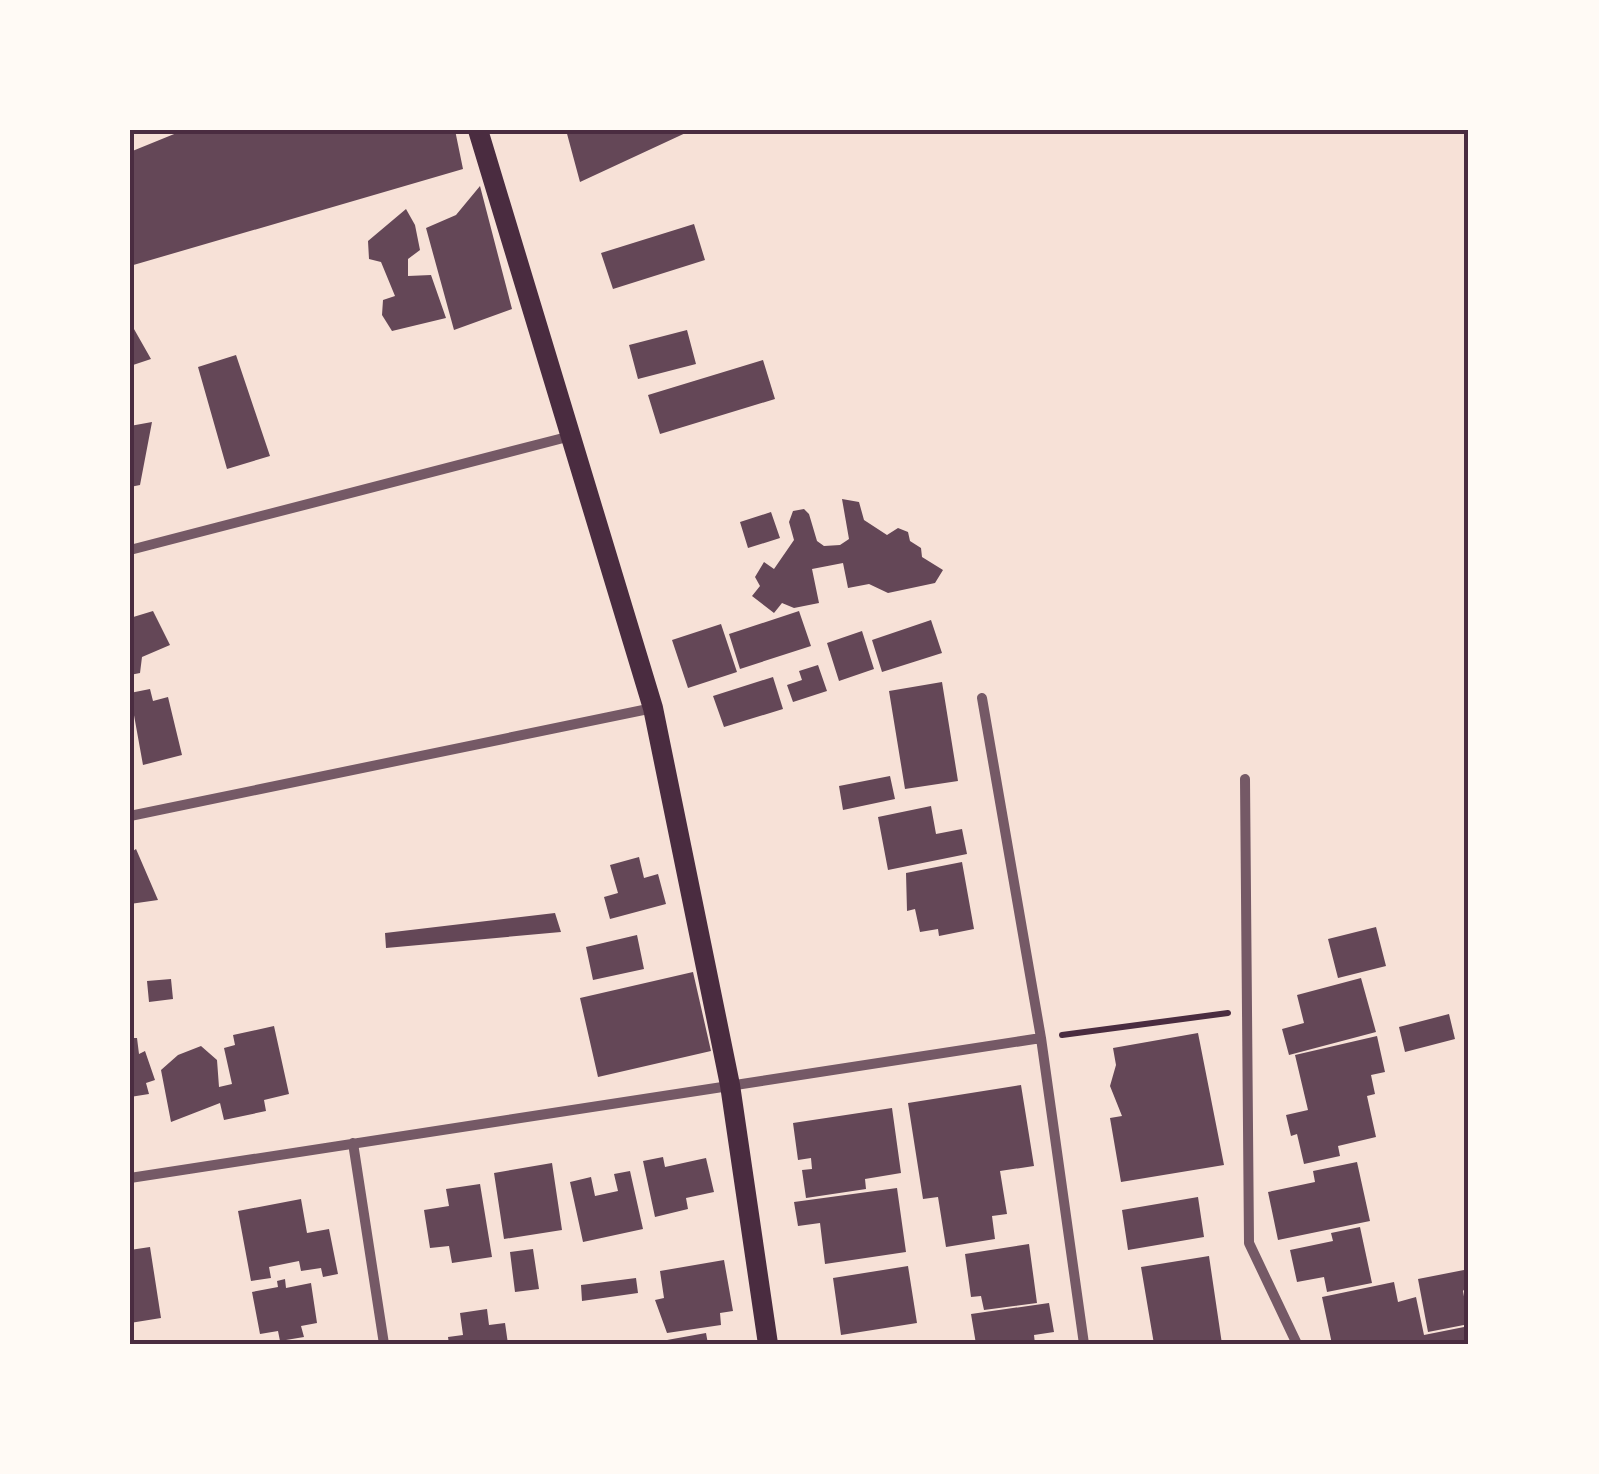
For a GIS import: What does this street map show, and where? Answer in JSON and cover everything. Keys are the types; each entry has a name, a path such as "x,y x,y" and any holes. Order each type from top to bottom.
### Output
{"main road":[{"path":"478,130 652,708 730,1085 768,1344"}],"street":[{"path":"130,550 570,436"},
{"path":"982,698 1041,1038 1084,1344"},
{"path":"130,816 652,708"},
{"path":"1245,778 1248,1243 1297,1344"},
{"path":"130,1178 1041,1038"},
{"path":"354,1143 384,1344"}],"path":[{"path":"1041,1038 1247,1010"}],"building":[{"path":"184,130 455,130 463,169 130,266 130,152"},
{"path":"566,130 692,130 580,182"},
{"path":"480,186 512,309 454,330 426,228 456,215"},
{"path":"406,209 415,225 420,250 408,259 408,276 431,275 446,318 392,331 382,315 383,300 395,296 381,262 369,259 368,241"},
{"path":"694,224 705,260 613,289 601,253"},
{"path":"130,322 151,359 130,366"},
{"path":"687,330 696,364 638,379 629,345"},
{"path":"236,355 270,456 227,469 198,367"},
{"path":"763,360 775,399 660,434 648,395"},
{"path":"152,422 140,485 130,487 130,426"},
{"path":"842,499 859,502 864,520 887,535 898,528 908,532 910,541 921,548 922,557 943,570 935,583 888,593 869,584 848,588 843,563 812,569 819,603 794,608 782,603 774,613 752,596 760,586 755,577 764,562 774,569 794,540 789,522 793,511 804,509 809,514 817,541 824,546 840,545 849,539"},
{"path":"771,512 780,538 748,548 740,522"},
{"path":"153,611 170,645 142,657 140,673 130,675 130,618"},
{"path":"799,611 811,646 740,669 729,634"},
{"path":"931,620 942,653 882,672 872,640"},
{"path":"721,624 737,672 688,688 672,640"},
{"path":"862,631 874,669 839,681 827,643"},
{"path":"818,665 827,691 793,702 787,685 802,680 799,671"},
{"path":"773,677 783,709 724,727 713,696"},
{"path":"942,682 958,781 905,789 889,691"},
{"path":"150,689 153,701 168,697 182,755 143,765 130,693"},
{"path":"890,776 895,799 843,810 839,786"},
{"path":"931,806 936,834 962,829 967,854 888,870 878,817"},
{"path":"136,849 158,900 130,904 130,853"},
{"path":"639,857 644,878 658,874 666,904 610,919 604,897 618,893 610,865"},
{"path":"962,862 974,929 939,936 938,929 920,932 915,909 907,911 906,873"},
{"path":"555,913 561,932 386,948 385,933"},
{"path":"1376,927 1386,966 1338,978 1328,939"},
{"path":"637,935 644,969 593,980 586,947"},
{"path":"693,972 711,1051 598,1077 580,998"},
{"path":"1361,978 1376,1032 1289,1055 1282,1029 1304,1023 1297,995"},
{"path":"171,979 173,999 149,1002 147,981"},
{"path":"1449,1014 1455,1039 1405,1052 1399,1027"},
{"path":"274,1026 289,1094 264,1100 266,1111 224,1120 220,1103 171,1122 161,1070 178,1055 201,1046 217,1060 219,1087 232,1084 224,1048 235,1045 233,1035"},
{"path":"1198,1033 1224,1165 1121,1182 1110,1118 1122,1116 1110,1086 1116,1065 1113,1048"},
{"path":"1377,1036 1385,1072 1371,1075 1375,1094 1367,1096 1376,1137 1338,1146 1340,1156 1304,1164 1297,1134 1291,1136 1286,1115 1308,1110 1295,1055"},
{"path":"130,1038 137,1038 139,1054 145,1051 155,1080 146,1083 149,1094 130,1097"},
{"path":"1021,1085 1034,1166 1000,1171 1007,1214 992,1216 995,1239 946,1247 938,1197 923,1199 908,1103"},
{"path":"892,1108 901,1173 865,1179 866,1189 806,1198 802,1170 812,1169 811,1158 798,1160 793,1123"},
{"path":"663,1157 665,1167 706,1158 714,1192 686,1198 688,1209 655,1217 643,1161"},
{"path":"1357,1162 1370,1221 1278,1240 1268,1192 1315,1182 1313,1171"},
{"path":"552,1163 562,1230 504,1239 494,1173"},
{"path":"630,1171 643,1229 583,1242 570,1182 591,1177 595,1196 618,1191 614,1174"},
{"path":"480,1184 492,1257 452,1263 449,1246 430,1248 424,1210 449,1206 446,1189"},
{"path":"897,1188 906,1252 825,1264 820,1223 798,1226 794,1202"},
{"path":"1198,1197 1204,1237 1128,1250 1122,1210"},
{"path":"301,1199 307,1233 329,1229 338,1274 323,1277 321,1268 301,1271 299,1261 269,1267 271,1278 251,1281 238,1211"},
{"path":"1360,1227 1372,1283 1327,1292 1324,1277 1297,1282 1290,1250 1333,1241 1331,1233"},
{"path":"1029,1244 1037,1303 984,1310 981,1296 971,1297 965,1254"},
{"path":"150,1247 161,1318 130,1323 130,1250"},
{"path":"533,1249 539,1289 515,1292 510,1252"},
{"path":"1209,1256 1222,1344 1154,1344 1141,1267"},
{"path":"724,1260 733,1311 720,1313 721,1325 667,1333 655,1300 664,1298 660,1271"},
{"path":"908,1266 917,1323 841,1335 833,1278"},
{"path":"1469,1269 1469,1283 1463,1291 1469,1324 1428,1332 1418,1279"},
{"path":"636,1278 638,1293 582,1301 581,1285"},
{"path":"285,1279 286,1288 311,1283 317,1323 301,1326 304,1337 280,1341 278,1331 260,1334 252,1292 278,1287 277,1281"},
{"path":"1394,1282 1398,1302 1416,1297 1424,1335 1469,1326 1469,1344 1332,1344 1322,1297"},
{"path":"1049,1303 1054,1332 1034,1335 1035,1344 976,1344 971,1314"},
{"path":"487,1309 489,1325 505,1323 508,1344 449,1344 448,1337 463,1335 460,1313"},
{"path":"706,1333 708,1344 668,1344 667,1340"}]}
